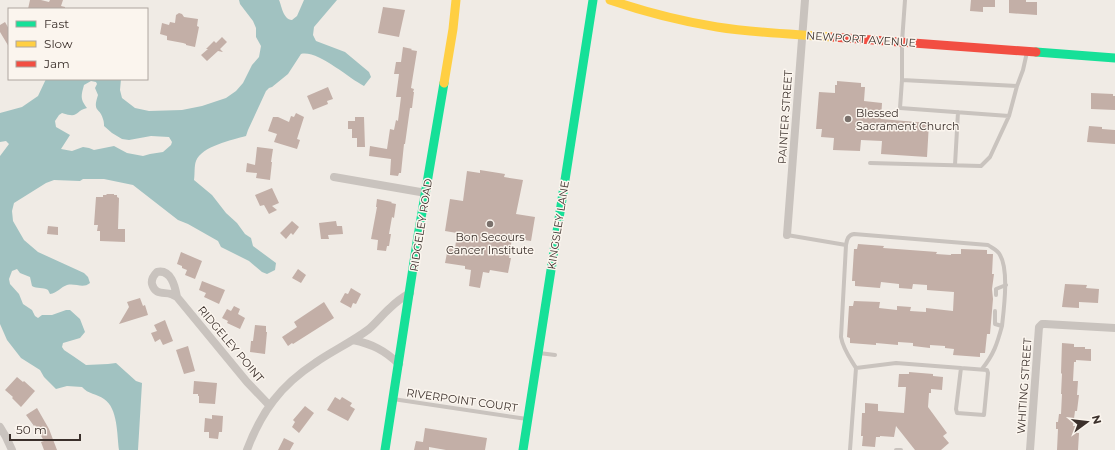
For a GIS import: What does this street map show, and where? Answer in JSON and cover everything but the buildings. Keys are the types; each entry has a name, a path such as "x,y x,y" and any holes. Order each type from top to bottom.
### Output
{"street":[{"name":"RIDGELEY ROAD","path":"385,450 417,242 453,29 456,0"},
{"name":"KINGSLEY LANE","path":"523,450 593,0"},
{"name":"NEWPORT AVENUE","path":"610,0 663,16 708,26 733,29 1115,58"},
{"name":"PAINTER STREET","path":"788,235 805,0"},
{"path":"334,177 426,193"},
{"path":"247,450 260,420 269,405 280,392 307,368 334,350 353,340 369,328 390,308 410,293"},
{"name":"RIDGELEY POINT","path":"177,297 247,382 269,405"},
{"name":"WHITING STREET","path":"1030,450 1039,327 1042,324 1115,328"},
{"path":"353,340 379,348 399,364"},
{"path":"0,427 12,450"}],"lane":[{"path":"905,0 900,108 1008,116"},
{"path":"870,163 981,166 990,157 1008,116 1021,77 1027,51"},
{"path":"902,80 1017,86"},
{"path":"955,165 958,112"},
{"path":"850,450 856,368 844,349 841,337 846,246 847,239 850,235 854,234 988,245 1000,254 1003,263 1006,285 1002,326 994,352 982,369"},
{"path":"788,235 846,246"},
{"path":"996,295 996,289 1006,285"},
{"path":"995,311 995,324 1002,326"},
{"path":"538,353 555,355"},
{"path":"856,368 896,363 982,369 987,370 984,415 957,413 956,409 961,368"},
{"name":"RIVERPOINT COURT","path":"393,399 528,419"},
{"path":"896,450 901,450"}],"water":[{"path":"239,0 279,0 285,15 292,20 297,16 304,0 337,0 314,27 313,35 316,41 345,52 369,72 371,77 364,86 324,60 316,56 301,54 288,74 266,91 246,136 218,144 204,151 196,161 194,180 212,195 245,234 251,238 253,246 276,263 275,270 267,274 262,272 249,261 221,247 218,241 178,220 133,185 104,179 83,179 80,181 54,180 46,183 14,203 12,211 13,221 24,240 38,252 84,273 88,277 90,283 85,286 67,285 50,294 46,289 32,286 30,277 20,273 17,269 12,271 9,279 10,284 19,294 23,304 32,310 38,318 42,315 52,315 70,310 80,319 85,332 80,338 63,343 62,347 64,350 86,365 116,363 136,381 142,383 138,450 119,450 116,422 109,403 82,387 67,386 56,389 44,377 40,370 21,358 7,340 0,324 0,156 9,144 6,141 0,142 0,113 22,107 38,96 46,80 121,80 120,90 122,98 135,108 149,111 182,110 202,106 226,98 236,91 243,83 252,65 259,57 261,46 256,37 256,28 253,21 240,4","holes":["91,81 96,82 97,84 95,88 98,95 96,107 102,115 104,126 112,133 122,139 129,140 151,136 169,137 172,142 171,145 163,152 143,156 127,153 114,146 94,150 83,147 72,151 61,149 70,135 56,127 55,121 62,113 74,115 87,108 82,97 84,85"]}],"traffic: fast":[{"path":"523,450 593,0"},
{"path":"1036,52 1115,58"},
{"path":"385,450 417,242 444,83"}],"traffic: slow":[{"path":"444,83 456,0"},
{"path":"610,0 663,16 717,27 760,32 832,37"}],"traffic: jam":[{"path":"832,37 1036,52"}],"place":[{"name":"Blessed Sacrament Church","path":"848,119"},
{"name":"Bon Secours Cancer Institute","path":"490,224"}]}
